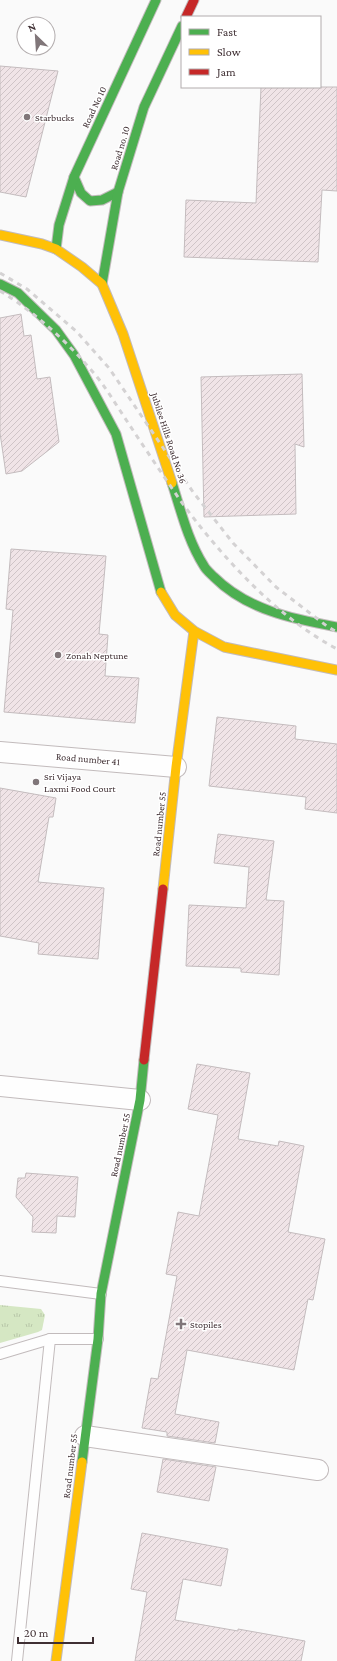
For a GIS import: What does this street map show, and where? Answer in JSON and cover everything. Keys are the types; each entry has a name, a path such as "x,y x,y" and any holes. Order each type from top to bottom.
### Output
{"main road":[{"name":"Road No 10","path":"56,249 59,225 74,177 156,0"},
{"path":"186,16 194,0"},
{"name":"Road no. 10","path":"102,284 118,192 144,107 181,28"},
{"path":"74,177 83,197 93,202 104,201 118,192"},
{"name":"Jubilee Hills Road No 36","path":"0,235 42,244 56,249 82,267 102,284 124,334 190,539 204,567 226,590 267,611 290,618 337,627"},
{"path":"0,284 18,294 36,309 56,330 74,355 116,434 162,594 175,615 194,632 224,647 337,670"},
{"name":"Road number 55","path":"56,1661 98,1339 101,1294 140,1100 176,767 194,632"}],"street":[{"name":"Road number 41","path":"0,752 176,767"},
{"path":"0,1086 140,1100"},
{"path":"85,1436 318,1470"}],"lane":[{"path":"0,1281 101,1294"},
{"path":"17,1661 50,1339"},
{"path":"0,1354 50,1339 98,1339"}],"green space":[{"path":"0,1305 41,1309 45,1315 42,1330 0,1343"}],"building":[{"path":"0,66 58,71 26,197 0,192"},
{"path":"337,87 337,191 322,190 318,262 184,257 186,200 256,203 261,88"},
{"path":"21,314 24,336 31,335 37,379 50,377 59,442 22,471 6,474 0,433 0,318"},
{"path":"302,374 304,447 295,444 296,514 204,517 201,377"},
{"path":"11,549 106,556 99,634 108,635 105,676 139,678 135,723 4,712 13,610 6,609"},
{"path":"217,717 296,726 295,739 337,744 337,813 305,809 306,797 209,786"},
{"path":"0,788 56,798 53,817 49,817 38,882 104,888 98,959 38,954 39,943 0,936"},
{"path":"218,834 274,841 266,900 284,901 279,975 241,972 241,968 186,966 189,905 246,908 249,867 214,863"},
{"path":"197,1064 250,1073 238,1139 278,1146 279,1141 304,1146 288,1232 325,1239 313,1300 308,1299 294,1370 187,1350 175,1414 219,1422 215,1443 167,1436 167,1432 142,1428 151,1378 158,1379 177,1276 166,1274 178,1212 199,1216 218,1115 188,1109"},
{"path":"26,1173 78,1177 75,1217 57,1216 56,1233 32,1232 33,1217 16,1197 18,1178 25,1178"},
{"path":"163,1459 216,1467 209,1501 157,1492"},
{"path":"142,1533 228,1549 221,1586 183,1579 175,1620 305,1641 301,1661 135,1661 147,1592 131,1589"}],"railway":[{"path":"0,273 27,289 77,332 109,368 193,492 233,543 276,587 328,627 337,632"},
{"path":"0,291 13,299 52,330 87,365 106,390 180,500 231,563 292,620 337,649"}],"traffic: fast":[{"path":"56,249 59,225 74,177 156,0"},
{"path":"102,284 118,192 144,107 181,28"},
{"path":"74,177 81,193 90,201 102,200 118,192"},
{"path":"0,284 18,293 56,330 74,355 116,434 161,592"},
{"path":"172,483 185,526 198,556 207,570 214,577 241,598 256,605 287,616 337,627"},
{"path":"82,1462 98,1339 101,1294 140,1100 144,1060"}],"traffic: slow":[{"path":"0,235 42,244 56,249 82,267 102,284 123,334 172,483"},
{"path":"161,592 175,615 194,631 224,647 337,670"},
{"path":"163,889 176,767 194,631"},
{"path":"56,1661 82,1462"}],"traffic: jam":[{"path":"186,16 194,0"},
{"path":"144,1060 163,889"}],"place":[{"name":"Starbucks","path":"27,117"},
{"name":"Zonah Neptune","path":"58,655"},
{"name":"Sri Vijaya Laxmi Food Court","path":"36,782"},
{"name":"Stopiles","path":"181,1324"}]}
